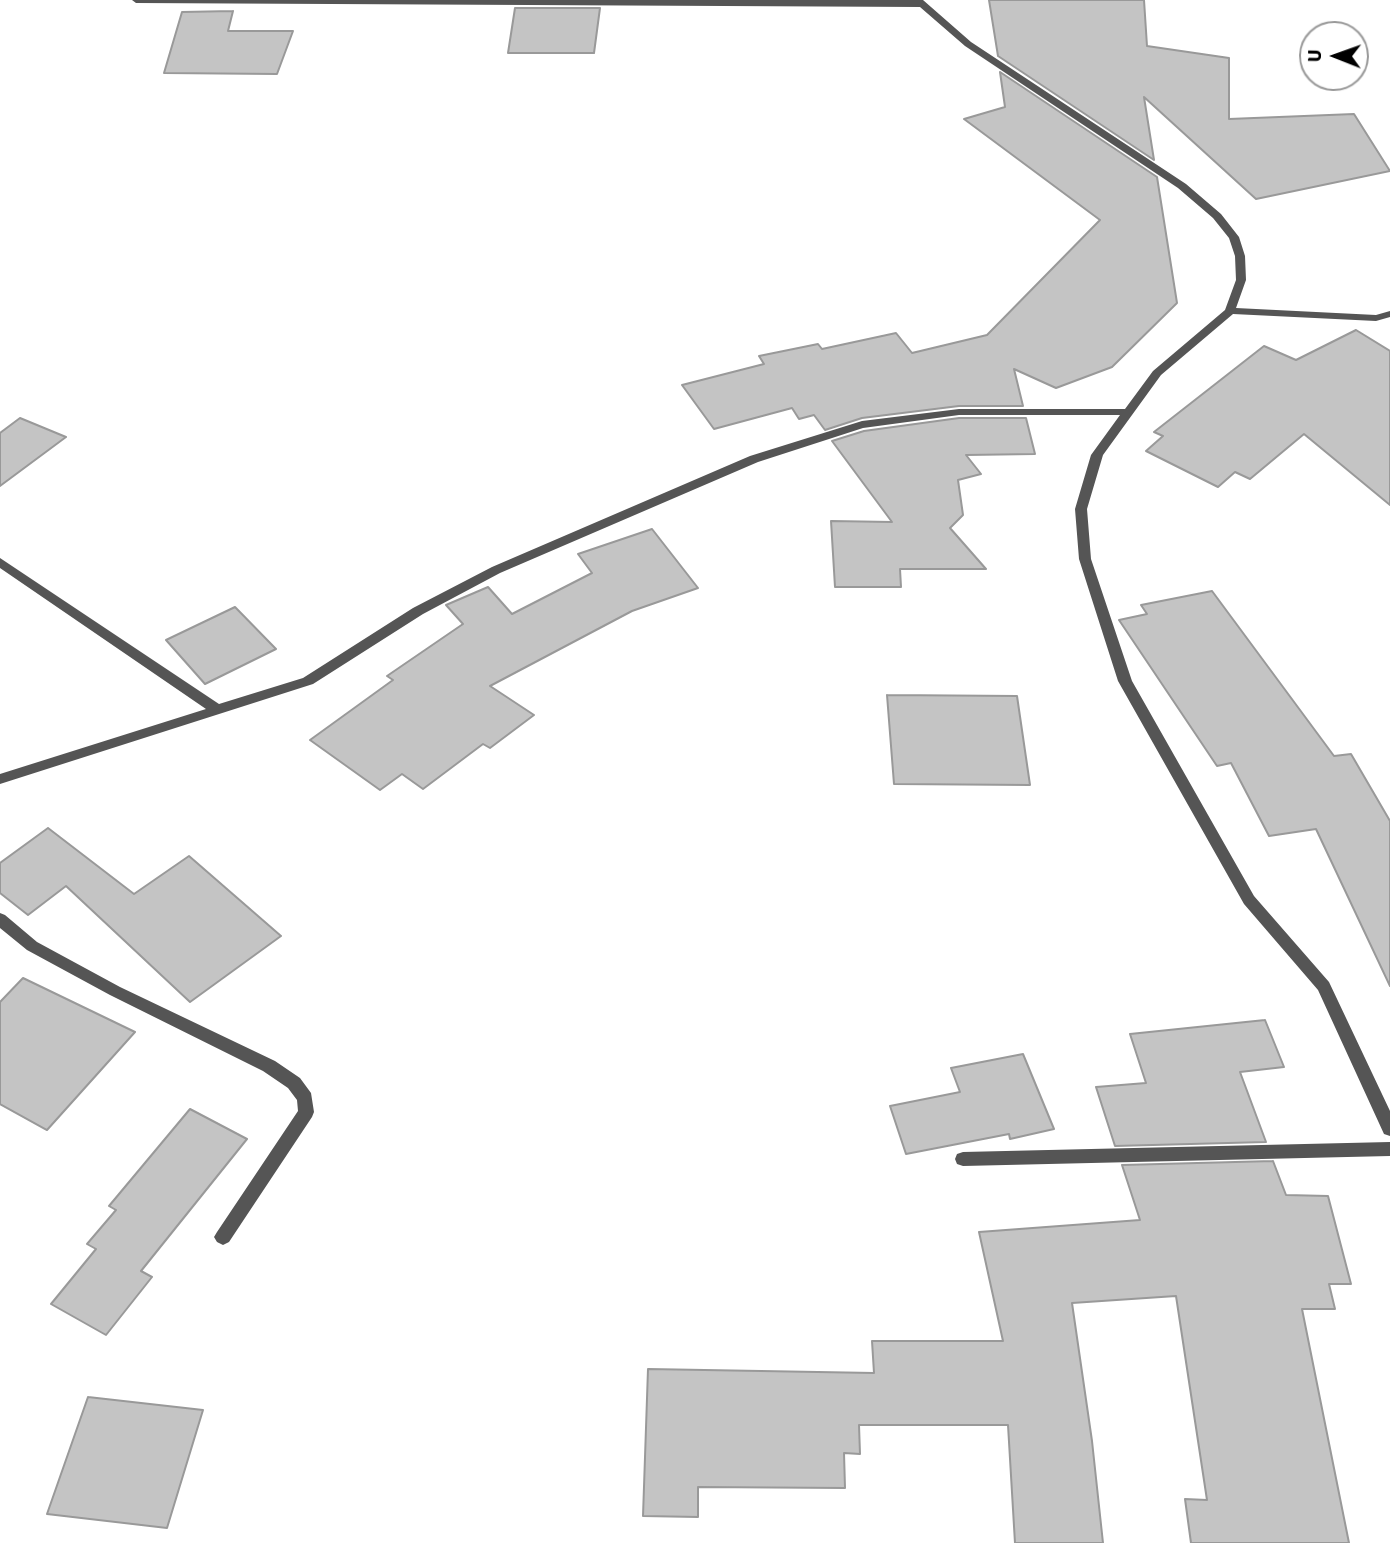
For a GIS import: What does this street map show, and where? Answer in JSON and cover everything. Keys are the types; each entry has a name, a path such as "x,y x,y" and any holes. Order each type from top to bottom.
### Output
{"street":[{"path":"136,0 920,2 968,44 1182,186 1217,216 1234,237 1240,256 1241,280 1230,311 1157,373 1097,455 1082,509 1085,559 1125,681 1249,900 1324,986 1390,1129"},
{"path":"1230,311 1376,318 1390,314"},
{"path":"1376,318 1390,327"},
{"path":"0,779 308,681 418,611 496,570 754,459 862,425 947,414 1129,412"},
{"path":"0,562 216,709"},
{"path":"0,919 32,946 115,991 269,1066 294,1083 304,1098 306,1112 223,1237"},
{"path":"963,1159 1390,1149"}],"building":[{"path":"989,0 1144,0 1147,46 1229,58 1229,119 1354,114 1390,171 1256,199 1144,97 1154,160 998,56"},
{"path":"515,8 600,8 594,53 508,53"},
{"path":"233,11 228,31 293,31 277,74 164,73 182,12"},
{"path":"1000,72 1157,177 1177,303 1112,367 1056,388 1014,369 1023,406 959,406 862,418 825,430 814,415 799,419 792,408 714,429 682,385 764,364 759,356 818,344 822,349 896,333 912,353 987,335 1100,220 964,119 1005,107"},
{"path":"1356,330 1390,351 1390,505 1304,434 1250,479 1235,472 1218,487 1146,451 1163,436 1154,432 1264,346 1296,360"},
{"path":"20,418 66,437 0,486 0,433"},
{"path":"959,418 1026,418 1035,454 966,455 981,474 958,480 963,515 950,528 986,569 900,569 901,587 835,587 831,521 892,522 832,441 864,431"},
{"path":"652,529 698,588 632,611 490,686 534,715 490,748 483,744 423,789 402,774 380,790 310,740 393,680 387,676 463,624 446,605 488,587 512,614 592,573 578,554"},
{"path":"1212,591 1334,756 1351,754 1390,821 1390,986 1316,829 1269,836 1231,763 1217,766 1119,620 1147,614 1141,605"},
{"path":"235,607 276,649 205,684 166,640"},
{"path":"887,695 1017,696 1030,785 894,784"},
{"path":"48,828 134,894 189,856 281,936 190,1002 66,886 28,915 0,893 0,863"},
{"path":"23,978 135,1032 47,1130 0,1104 0,1002"},
{"path":"1265,1020 1284,1067 1240,1072 1266,1142 1115,1146 1096,1087 1146,1083 1130,1034"},
{"path":"1023,1054 1054,1129 1010,1139 1009,1134 906,1154 890,1106 960,1092 951,1068"},
{"path":"190,1109 247,1139 141,1271 152,1277 106,1335 51,1304 96,1249 87,1244 116,1210 109,1206"},
{"path":"1273,1161 1286,1195 1328,1196 1351,1284 1329,1284 1335,1309 1302,1309 1349,1543 1191,1543 1185,1499 1207,1500 1176,1296 1072,1303 1092,1441 1103,1543 1015,1543 1008,1425 859,1425 860,1454 844,1453 845,1488 698,1487 698,1517 643,1516 648,1369 874,1373 872,1341 1003,1341 979,1232 1140,1220 1122,1165"},
{"path":"88,1397 203,1410 167,1528 47,1514"}]}
